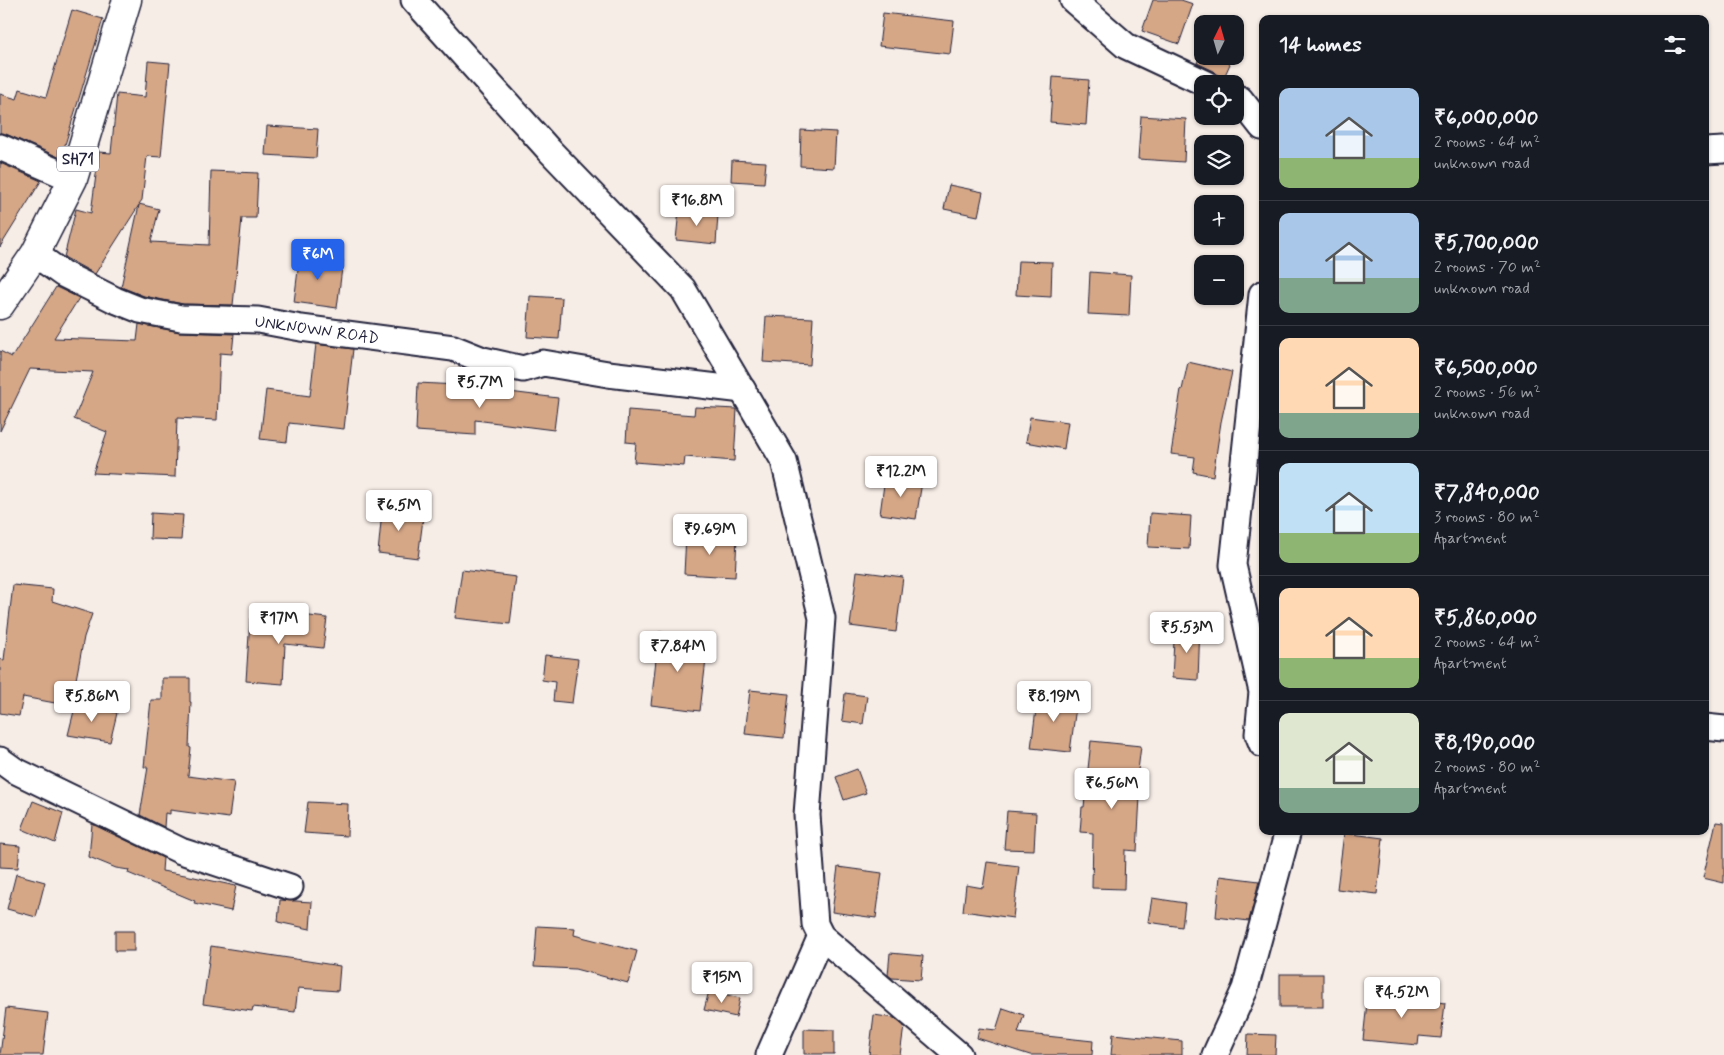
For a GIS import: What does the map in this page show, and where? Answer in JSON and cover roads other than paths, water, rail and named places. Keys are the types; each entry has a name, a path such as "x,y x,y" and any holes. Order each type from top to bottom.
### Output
{"main road":[{"name":"SH71","path":"0,305 35,254 73,179 127,0"}],"street":[{"path":"414,0 549,150 683,289 784,461 822,618 807,815 815,924 821,936 959,1055"},
{"path":"1073,0 1126,46 1194,78"},
{"path":"1244,104 1259,123"},
{"path":"0,147 73,179"},
{"path":"1709,151 1724,150"},
{"name":"UNKNOWN ROAD","path":"35,254 64,274 115,300 140,310 181,318 258,320 300,328 453,348 483,360 523,369 543,363 608,374 743,390"},
{"path":"1259,322 1233,565 1259,679"},
{"path":"1259,724 1259,736"},
{"path":"1709,727 1724,729"},
{"path":"0,760 14,770 181,851 290,888"},
{"path":"1215,1055 1245,989 1287,835"},
{"path":"769,1055 821,936"}]}
